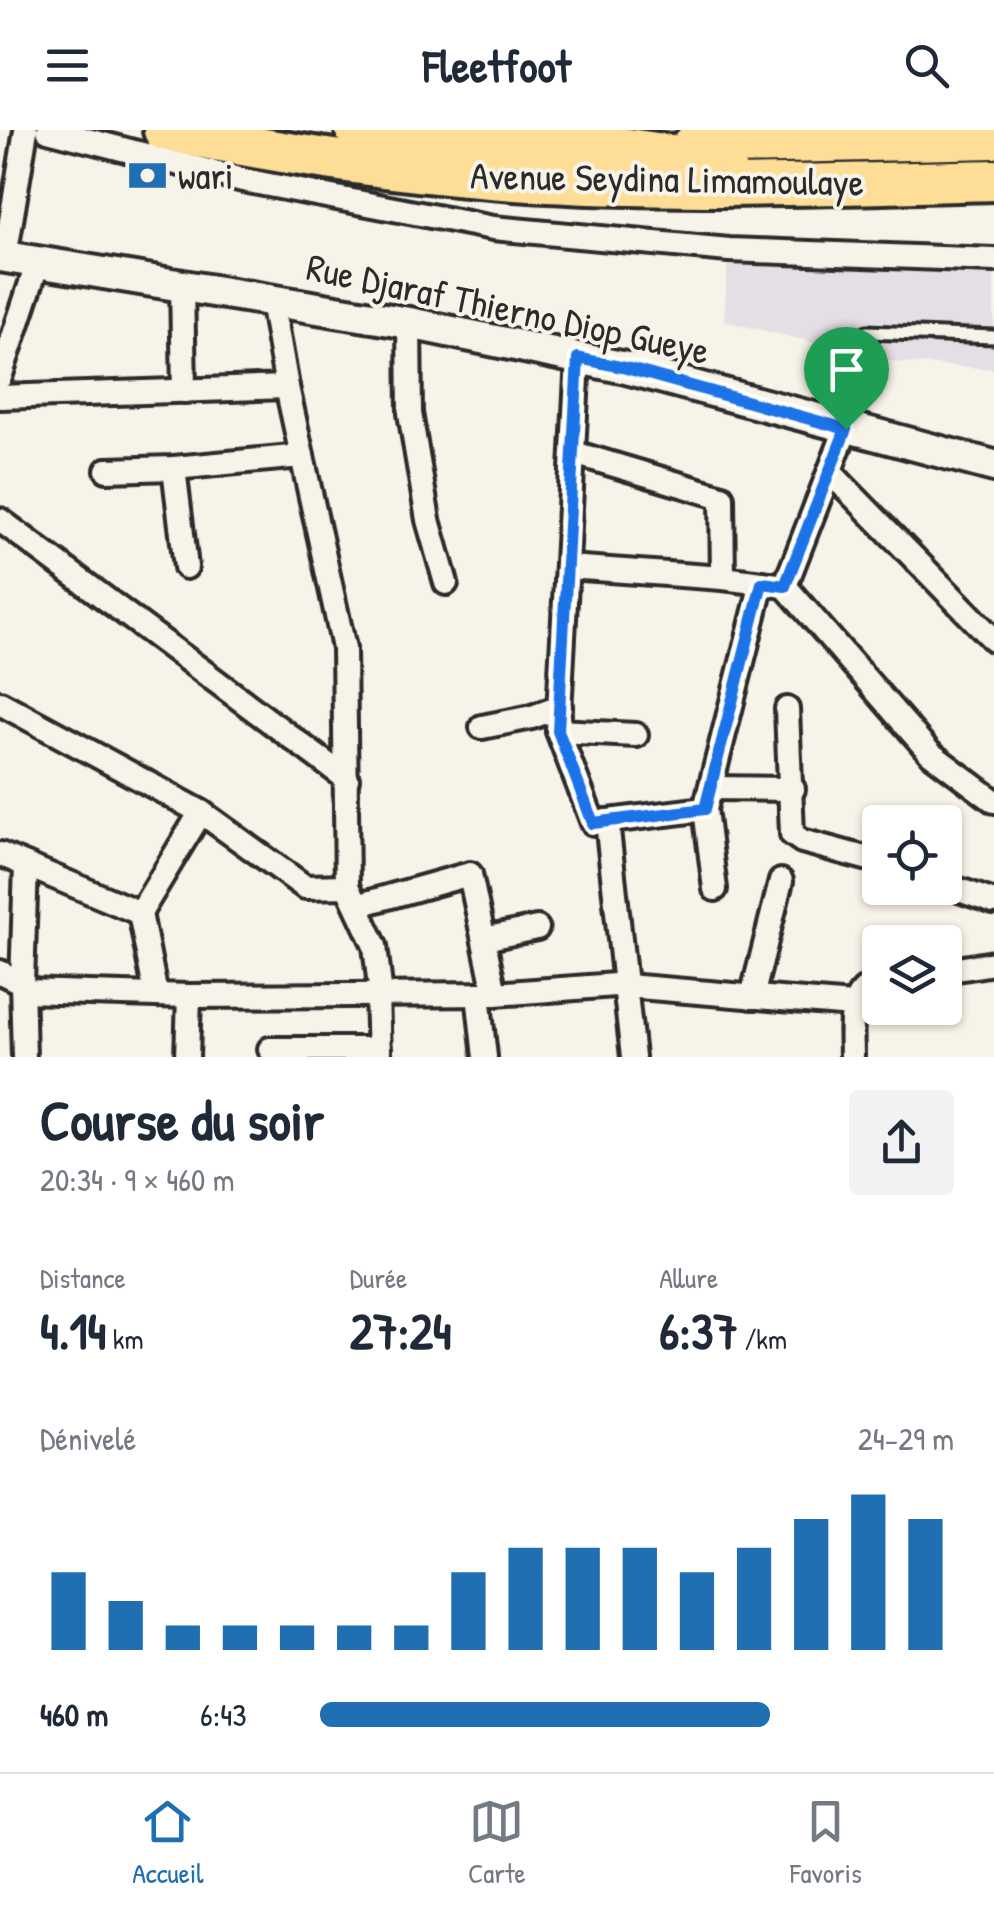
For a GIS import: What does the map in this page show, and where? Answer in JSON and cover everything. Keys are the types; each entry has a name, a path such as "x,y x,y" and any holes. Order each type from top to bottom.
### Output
{"highway":[{"name":"Avenue Seydina Limamoulaye","path":"164,130 330,161 518,180 814,185 994,180"},
{"name":"Avenue Seydina Limamoulaye","path":"356,130 498,144 622,148 706,162 994,163"},
{"path":"622,148 994,138"},
{"path":"600,183 648,202 688,207 994,206"}],"street":[{"path":"3,256 26,130"},
{"path":"48,130 244,180 493,228 729,250 994,260"},
{"path":"391,208 399,169"},
{"name":"Rue Djaraf Thierno Diop Gueye","path":"3,256 409,323 626,368 994,466"},
{"path":"0,378 38,262"},
{"path":"182,286 184,390"},
{"path":"270,1049 379,1053 375,946 353,896 344,648 272,300"},
{"path":"409,323 410,413 428,520 446,583"},
{"path":"578,358 558,731 591,822 708,798 792,789"},
{"path":"0,396 287,387"},
{"path":"715,888 708,798 774,585 830,472 846,429"},
{"path":"574,453 723,498 723,578"},
{"path":"107,470 302,456"},
{"path":"174,468 186,567"},
{"path":"830,472 994,640"},
{"path":"0,520 347,779"},
{"path":"568,567 774,585 930,753 994,801"},
{"path":"0,703 202,812 305,887 353,896 470,874 484,939 485,1057"},
{"path":"482,727 560,707"},
{"path":"788,709 792,834 796,839 862,857"},
{"path":"558,731 636,735"},
{"path":"156,995 140,913 202,812"},
{"path":"607,821 633,1057"},
{"path":"0,854 140,913"},
{"path":"24,1057 26,865"},
{"path":"752,997 781,880"},
{"path":"962,891 994,902"},
{"path":"484,939 538,928"},
{"path":"962,969 994,963"},
{"path":"0,972 23,987 156,995 486,994 626,986 852,1006"},
{"path":"852,1057 852,1006 862,994"},
{"path":"187,1057 189,996"}],"lane":[{"path":"868,332 994,337"}],"shaded area":[{"path":"728,256 994,275 994,369 895,362 724,321"}],"place":[{"name":"wari","path":"148,176"}],"route":[{"path":"578,358 846,429 785,586 762,583 705,809 594,824 558,731 578,358"}]}
